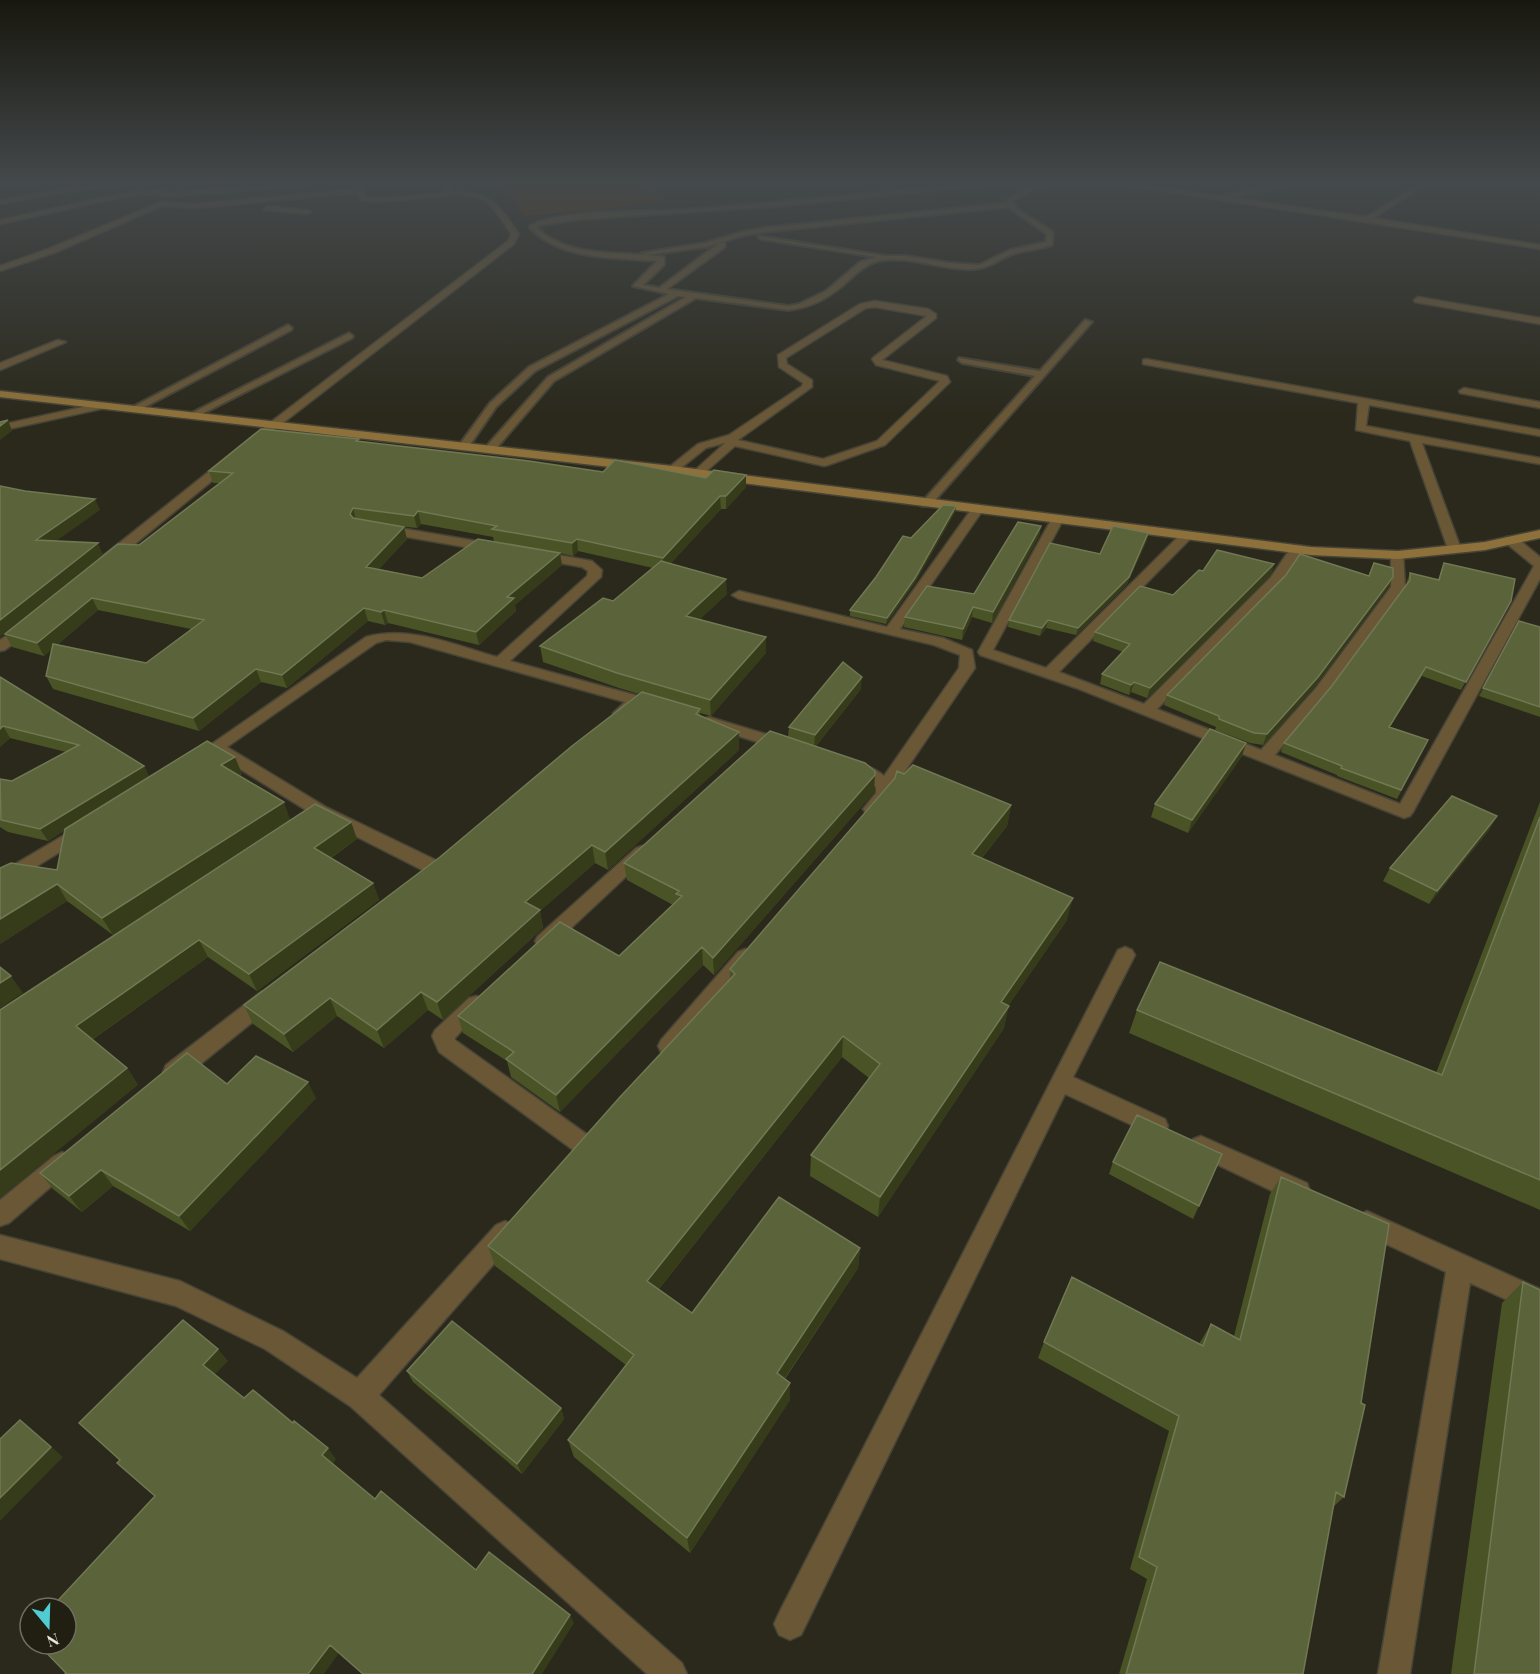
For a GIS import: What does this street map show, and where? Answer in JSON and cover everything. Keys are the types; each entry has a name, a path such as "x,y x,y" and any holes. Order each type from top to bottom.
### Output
{"street":[{"path":"0,269 28,259"},
{"path":"101,566 274,424 489,259"},
{"path":"1418,300 1540,321"},
{"path":"672,470 702,446 732,439 807,387 808,382 782,365 781,357 863,306 886,306 928,312 933,316 877,359 879,363 943,378 945,382 881,443 824,464 732,439"},
{"path":"0,367 61,342"},
{"path":"1146,362 1540,433"},
{"path":"1464,391 1540,405"},
{"path":"0,394 672,470 926,504 1297,549 1398,555 1454,549 1540,534"},
{"path":"1364,401 1360,428 1540,461"},
{"path":"0,428 101,406"},
{"path":"1415,438 1454,549"},
{"path":"697,474 730,446 732,439"},
{"path":"891,632 977,510"},
{"path":"1057,520 985,652 1146,711 1404,812 1540,565 1511,540"},
{"path":"372,527 587,564 595,570 594,577 499,663"},
{"path":"1048,674 1187,536"},
{"path":"1146,711 1276,580 1297,549"},
{"path":"1264,757 1321,691 1398,587 1398,555"},
{"path":"739,595 891,632 938,641 967,653 967,668 885,788"},
{"path":"0,647 37,618"},
{"path":"187,766 371,640 386,636 411,638 657,707"},
{"path":"609,723 636,700"},
{"path":"689,716 807,753"},
{"path":"747,755 765,739"},
{"path":"216,747 320,811 437,869"},
{"path":"829,760 871,774 879,779 885,788 885,794 862,821"},
{"path":"300,824 320,811"},
{"path":"0,882 98,821"},
{"path":"531,954 652,842"},
{"path":"418,884 455,854"},
{"path":"654,1064 761,938"},
{"path":"790,1624 1125,955"},
{"path":"161,1083 279,989"},
{"path":"488,993 443,1036 447,1046 584,1145"},
{"path":"1060,1081 1320,1201"},
{"path":"569,1162 600,1127"},
{"path":"0,1215 72,1155"},
{"path":"1341,1211 1540,1302"},
{"path":"360,1396 515,1222"},
{"path":"0,1247 180,1294 274,1340 360,1396 671,1674"},
{"path":"1394,1674 1460,1267"}],"lane":[{"path":"661,259 661,263 637,286 788,308 801,308 821,299 863,264 871,260 884,259"},
{"path":"661,290 701,259"},
{"path":"911,259 979,267 990,265 1000,259"},
{"path":"489,450 499,420 493,405 532,369 677,292"},
{"path":"463,447 551,379 695,295"},
{"path":"926,504 1088,322"},
{"path":"134,409 288,328"},
{"path":"609,328 631,332"},
{"path":"193,415 349,336"},
{"path":"962,360 1042,374"},
{"path":"525,375 551,379"}],"building":[{"path":"261,429 359,439 356,441 603,472 615,460 706,478 714,470 746,475 726,496 720,496 663,558 577,539 572,543 492,529 497,526 418,511 414,516 353,508 350,514 353,518 404,527 366,567 422,578 478,539 560,553 507,597 514,598 476,632 384,610 381,612 364,608 282,675 256,669 193,718 46,676 53,644 146,663 204,620 92,598 37,643 5,634 118,544 139,545 233,473 209,471"},
{"path":"0,486 95,499 36,540 98,543 0,620"},
{"path":"943,505 956,506 915,578 887,618 850,610 876,577 903,536 911,538"},
{"path":"1018,522 1041,526 993,612 973,607 963,629 905,617 927,586 974,594"},
{"path":"1113,526 1148,533 1129,577 1078,628 1048,620 1042,628 1009,620 1050,543 1100,554"},
{"path":"1217,550 1274,564 1150,688 1134,682 1131,685 1102,674 1130,644 1095,632 1140,586 1173,595 1199,570 1203,571"},
{"path":"1300,554 1369,576 1374,563 1393,568 1393,577 1318,677 1267,734 1254,733 1167,695 1286,575"},
{"path":"661,561 726,579 686,616 766,637 710,700 617,673 540,646 603,598 613,601"},
{"path":"1444,563 1515,579 1511,601 1466,682 1426,667 1389,727 1428,740 1401,790 1341,768 1342,766 1284,743 1331,687 1410,580 1410,573 1439,580"},
{"path":"1519,621 1540,627 1540,707 1483,688"},
{"path":"843,662 862,677 815,735 789,727"},
{"path":"0,677 144,766 40,829 1,820 0,779 12,781 79,745 3,726 0,729"},
{"path":"642,692 700,709 696,714 739,732 605,852 592,845 525,902 540,910 437,1002 421,992 377,1030 330,998 284,1034 244,1005 440,857 572,746"},
{"path":"1210,729 1246,743 1192,820 1155,804"},
{"path":"770,731 865,763 875,771 875,775 713,958 702,947 556,1095 506,1059 514,1052 458,1016 560,922 619,956 682,896 676,894 679,891 624,863"},
{"path":"207,741 235,757 221,765 284,802 102,918 57,884 0,919 0,868 11,863 57,870 65,829"},
{"path":"913,765 1011,805 972,854 1073,898 1001,1002 1009,1006 880,1197 811,1155 880,1064 843,1036 647,1281 692,1313 779,1197 860,1248 777,1373 790,1383 687,1538 568,1440 634,1355 488,1246 620,1097 735,974 730,969 895,778 897,771 904,774"},
{"path":"1452,796 1497,816 1437,891 1390,868"},
{"path":"315,804 351,822 314,848 373,883 249,974 199,940 76,1026 127,1068 0,1170 0,1010"},
{"path":"1540,817 1540,1180 1137,1010 1160,962 1442,1075"},
{"path":"0,967 11,976 0,983"},
{"path":"187,1053 227,1084 256,1056 308,1082 179,1216 101,1170 69,1196 40,1173"},
{"path":"1137,1115 1222,1154 1199,1206 1113,1162"},
{"path":"1281,1177 1389,1224 1361,1403 1365,1405 1344,1497 1336,1492 1303,1674 1126,1674 1157,1567 1139,1557 1179,1416 1044,1342 1072,1277 1203,1346 1211,1324 1240,1340"},
{"path":"1523,1282 1540,1290 1540,1674 1474,1674"},
{"path":"183,1320 218,1349 203,1365 244,1398 253,1390 293,1423 294,1421 328,1448 322,1455 375,1499 381,1491 476,1570 489,1552 570,1615 532,1674 363,1674 330,1645 308,1674 65,1674 50,1656 78,1656 78,1596 62,1596 155,1496 117,1463 120,1460 79,1423"},
{"path":"452,1321 561,1408 517,1464 407,1371"},
{"path":"20,1420 51,1447 0,1498 0,1439"}]}
